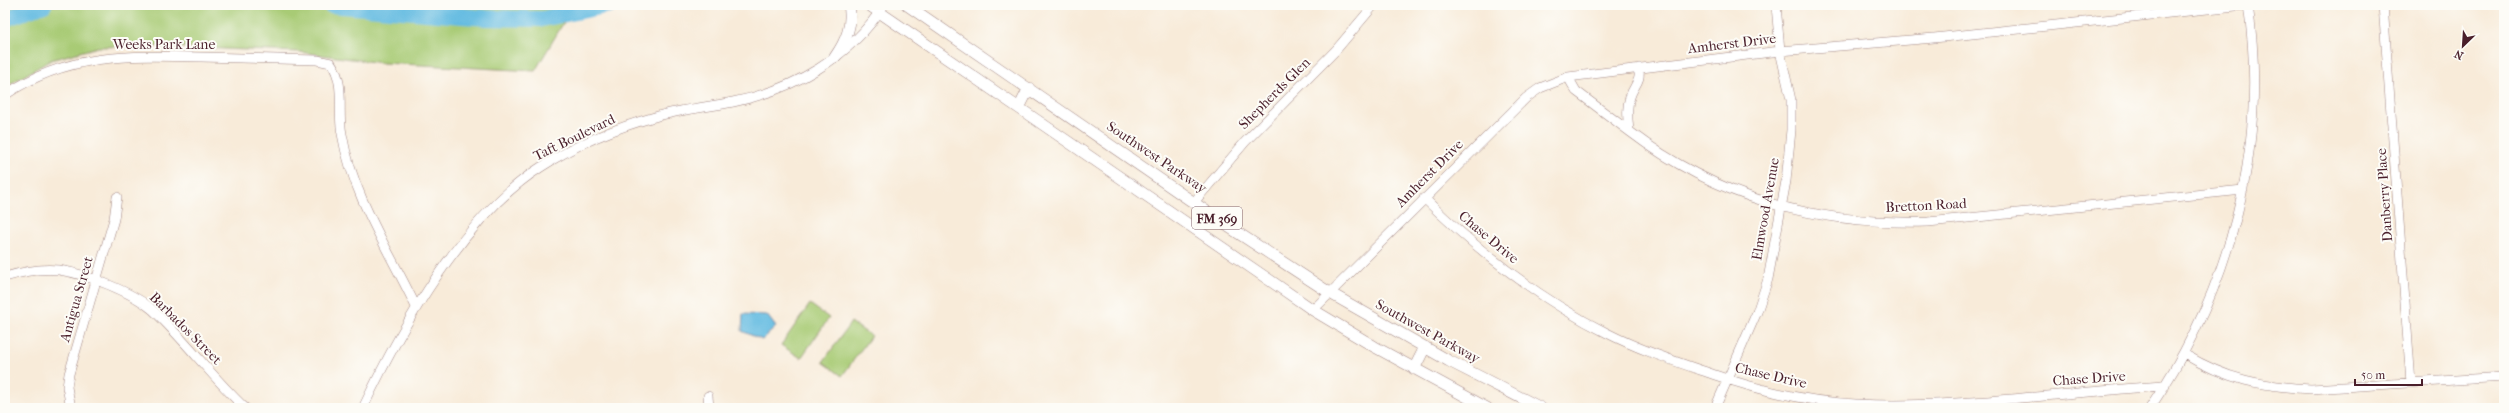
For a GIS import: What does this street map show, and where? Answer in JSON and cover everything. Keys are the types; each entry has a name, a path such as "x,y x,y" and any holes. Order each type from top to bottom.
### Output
{"main road":[{"path":"836,57 845,42 850,24 849,5"},
{"name":"FM 369","path":"869,5 882,9 1019,108 1313,310 1414,369 1487,408"},
{"name":"Southwest Parkway","path":"907,5 1195,201 1232,229 1330,293 1425,347 1541,408"},
{"path":"1019,108 1029,88"},
{"path":"1414,369 1425,347"}],"street":[{"name":"Shepherds Glen","path":"1195,201 1245,142 1336,50 1374,5"},
{"name":"Elmwood Avenue","path":"1714,408 1749,334 1768,278 1786,181 1791,130 1791,100 1780,51 1776,5"},
{"name":"Amherst Drive","path":"1313,310 1526,98 1540,88 1568,77 1780,51 1934,38 2245,5"},
{"path":"2150,408 2184,354 2215,289 2232,241 2249,161 2254,99 2252,26 2248,5"},
{"name":"Danberry Place","path":"2383,5 2411,383"},
{"name":"Taft Boulevard","path":"363,408 416,307 488,213 513,187 541,167 588,142 658,115 734,102 788,85 816,71 836,57 858,37 882,9"},
{"name":"Weeks Park Lane","path":"5,95 36,76 75,63 100,58 141,56 318,60 331,63 340,85 341,130 351,173 372,225 416,307"},
{"path":"1628,132 1628,108 1630,96 1640,78 1639,68"},
{"name":"Bretton Road","path":"1568,77 1576,91 1628,132 1674,164 1736,193 1781,207 1852,219 1890,223 1928,222 2243,190"},
{"name":"Antigua Street","path":"71,408 67,387 69,374 114,219 117,197"},
{"name":"Chase Drive","path":"1424,198 1459,232 1522,282 1564,310 1608,334 1674,361 1728,380 1801,397 1854,404 1885,406 2165,386"},
{"name":"Barbados Street","path":"5,277 20,272 58,270 95,281 139,300 152,310 245,408"},
{"path":"2184,354 2212,371 2254,383 2282,387 2311,389 2504,377"},
{"path":"708,396 708,408"}],"green space":[{"path":"5,5 574,5 535,71 382,63 299,52 149,46 98,47 51,60 5,87"},
{"path":"810,304 829,318 801,358 781,345"},
{"path":"851,322 871,336 842,376 823,362"}],"water":[{"path":"743,314 767,315 776,327 762,340 742,331"}],"waterway":[{"path":"5,19 44,5"},
{"path":"330,5 486,18 542,19 610,5"}]}
